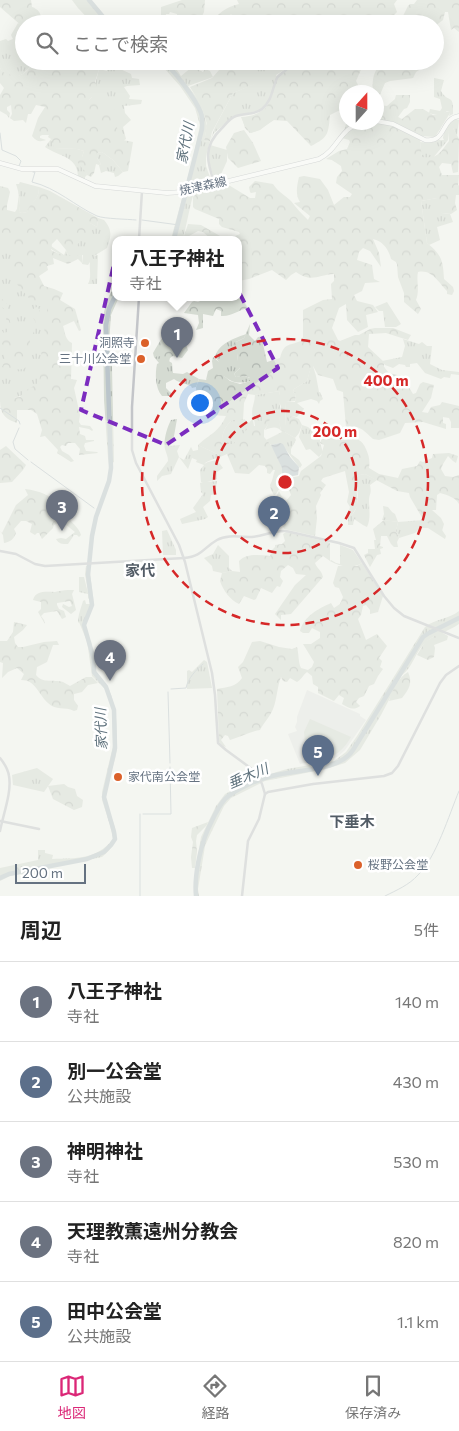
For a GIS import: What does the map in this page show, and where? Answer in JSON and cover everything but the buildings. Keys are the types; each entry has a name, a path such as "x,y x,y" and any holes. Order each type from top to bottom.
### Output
{"main road":[{"path":"384,122 393,124 429,141 439,137 450,119 459,116"},
{"name":"焼津森線","path":"0,163 22,169 58,170 95,186 142,191 182,192 319,158 332,150 346,130"}],"street":[{"path":"215,185 207,156 216,133 234,117 254,113 263,108 270,100 277,78 286,70"},
{"path":"139,236 142,191"},
{"path":"139,301 132,407 132,450 136,463 184,558 212,673 218,743 255,771 259,776 265,794 259,819 248,841 242,896"},
{"path":"0,551 16,554 41,566 184,558 194,557 218,539 225,537 252,537 280,531 339,543 354,548 384,596 394,608 404,616 459,638"},
{"path":"265,794 313,784 384,776 392,773 398,766 440,683 446,675 459,666"},
{"path":"0,758 7,769 10,785 0,831"},
{"path":"1,821 40,829"}],"highlighted area":[{"path":"116,255 223,261 278,368 166,445 81,410"}],"shaded area":[{"path":"307,690 360,714 366,720 345,750 337,757 300,764 288,734 297,731 295,727 297,717"}],"green space":[{"path":"0,0 31,0 32,7 40,15 15,15 15,20 0,7"},
{"path":"72,0 91,0 104,15 85,15"},
{"path":"182,0 205,0 202,15 177,15 170,12 169,14 161,15 161,7"},
{"path":"237,0 397,0 394,4 397,12 394,15 218,15 230,7 239,4"},
{"path":"417,0 459,0 459,32 454,28 451,30 448,12 445,12 444,16 404,15 408,6 414,4"},
{"path":"15,28 15,70 27,70 16,77 3,73 0,68 0,41 13,39 11,35"},
{"path":"0,68 2,71 15,76 25,73 28,70 99,70 95,82 97,85 95,96 89,100 111,103 118,117 117,128 123,140 133,142 128,171 123,172 113,160 102,152 97,153 97,158 101,164 96,164 91,177 87,175 77,160 82,157 84,151 54,148 51,139 48,137 49,135 40,136 40,138 46,140 40,141 35,139 32,136 38,118 45,107 36,105 31,114 28,114 26,123 23,120 14,121 10,118 12,114 11,105 7,107 10,113 9,118 0,111 0,95 4,88 0,83"},
{"path":"99,70 122,70 131,74 132,78 139,79 140,85 124,87 130,96 129,99 142,100 141,104 124,106 125,113 131,120 123,127 126,139 123,141 116,128 89,100 92,97"},
{"path":"166,70 177,70 181,76 188,70 203,72 208,70 213,77 188,86 201,103 207,126 204,142 210,141 206,156 206,166 212,183 195,188 184,236 172,236 200,125 195,108 180,86"},
{"path":"219,70 248,70 255,84 233,93 212,132 210,141 204,142 207,124 201,105 190,87 212,78"},
{"path":"247,70 284,70 276,75 277,77 286,70 307,70 274,120 259,130 250,133 246,129 241,117 258,113 270,101 260,110 233,117 214,133 210,141 215,127 233,93 254,84"},
{"path":"286,70 361,70 356,81 358,85 339,85 339,111 330,115 326,134 321,140 311,146 287,121 273,120 260,130 251,133 245,128 242,118 257,115 265,109"},
{"path":"377,70 419,70 413,78 390,81 384,85 373,85 373,78"},
{"path":"434,78 444,80 441,91 453,103 453,114 449,116 450,111 438,114 429,113 430,109 440,111 442,108 440,99 434,97"},
{"path":"396,95 410,95 410,102 407,108 398,117 402,119 415,109 423,109 433,115 450,111 435,137 422,136 420,142 422,157 432,157 436,156 449,141 448,132 450,128 453,128 459,139 458,172 453,173 451,164 442,163 439,167 442,175 459,175 459,195 456,195 455,203 457,210 451,214 442,213 437,208 437,198 421,201 427,243 439,255 444,279 453,287 452,295 447,294 447,291 431,274 418,272 416,300 421,309 418,314 404,302 404,293 398,277 396,262 391,259 389,252 383,244 373,239 379,253 381,267 370,251 363,248 359,252 357,260 372,265 374,279 380,282 365,283 362,291 354,295 357,301 373,305 378,312 366,315 368,327 358,332 347,320 346,304 339,308 332,328 340,341 375,328 393,328 411,335 408,340 386,333 369,334 368,347 384,362 384,367 389,373 402,376 413,394 416,393 423,382 434,385 431,398 422,412 428,413 431,407 440,405 442,402 459,406 459,428 451,428 449,418 443,417 446,429 423,422 405,423 400,433 379,440 373,439 358,428 346,427 343,392 337,390 333,379 318,375 313,366 307,381 294,389 293,392 296,394 295,401 286,402 285,426 292,416 299,419 302,425 295,438 281,430 279,422 281,406 278,400 280,391 255,395 248,394 244,403 243,420 232,420 227,426 222,439 222,447 234,444 250,426 255,426 254,419 263,422 263,410 265,407 271,407 270,419 264,430 264,437 275,450 284,478 299,476 301,471 321,456 324,445 320,443 324,433 339,440 359,440 368,454 369,468 379,474 398,478 402,469 417,466 420,461 423,462 432,458 433,454 449,453 458,456 456,463 448,456 441,469 445,476 453,477 459,475 459,504 440,493 437,495 436,510 432,510 441,518 444,524 442,531 424,521 409,493 397,491 365,474 355,476 358,505 352,515 348,514 350,507 347,502 349,492 345,471 323,478 321,481 326,485 320,493 321,495 316,506 315,536 284,529 283,526 290,510 282,507 268,507 273,503 279,491 286,501 291,495 289,490 281,486 274,495 270,485 275,470 270,474 267,473 265,466 259,465 249,474 235,473 227,454 217,454 198,445 217,429 226,416 212,415 213,405 204,405 197,402 196,387 199,379 206,380 215,373 240,384 250,381 250,378 246,376 236,377 234,374 240,368 236,365 238,361 237,353 232,346 244,338 250,324 249,335 255,341 258,337 264,336 263,344 267,362 280,358 285,347 301,341 303,337 303,310 323,300 332,299 331,284 334,281 334,274 311,278 296,272 286,280 272,270 242,280 242,236 235,236 240,234 239,232 222,227 219,224 219,219 195,209 193,207 193,197 197,192 216,184 227,184 250,198 255,198 256,192 251,193 249,187 255,181 273,184 308,220 310,216 294,203 300,202 297,193 299,177 320,179 328,190 334,205 344,197 350,197 352,194 336,183 337,177 342,171 341,166 332,160 326,159 339,151 347,149 350,142 342,138 344,130 384,130 384,106 387,106 395,99"},
{"path":"456,119 459,120 457,136 453,128 448,132 448,140 432,159 422,158 420,142 429,143 444,140 447,126"},
{"path":"244,130 253,143 261,161 238,168 228,158 226,147 234,133"},
{"path":"51,139 55,148 84,151 82,157 87,175 85,180 78,176 75,164 45,147"},
{"path":"210,145 227,150 227,161 218,181 216,181 210,164"},
{"path":"102,152 113,160 123,172 115,177 114,173 106,171 101,173 99,165 101,164 97,158 97,153"},
{"path":"20,182 39,187 36,199 27,212 22,213 19,212 20,205 16,184"},
{"path":"0,186 8,188 10,192 7,210 15,212 19,194 19,212 27,212 38,196 39,187 50,191 98,218 97,227 90,223 90,236 83,236 78,243 76,254 72,256 82,255 82,263 78,259 68,264 53,258 54,264 47,266 48,270 39,276 44,286 63,293 60,300 75,309 81,330 79,331 74,321 63,326 67,338 72,343 71,379 77,380 74,388 80,415 79,422 81,425 90,426 93,430 79,427 80,434 85,436 86,440 94,440 85,443 86,451 98,453 79,455 80,449 75,443 68,443 66,446 62,445 60,447 62,451 74,461 71,462 57,453 58,450 45,436 40,437 42,430 37,414 31,410 17,410 17,423 11,421 2,412 0,393 10,398 20,397 25,391 37,384 40,377 44,328 48,306 34,304 16,283 11,249 2,234 0,224","holes":["57,239 68,255 72,256 62,255 51,250 52,244"]},
{"path":"437,198 442,213 450,214 453,222 437,227 440,240 429,245 427,243 421,201"},
{"path":"0,214 20,255 61,308 41,390 0,402"},
{"path":"98,218 104,220 107,224 110,237 107,248 94,256 98,255 97,284 88,284 90,262 88,265 82,264 83,255 69,257 62,255 51,249 51,246 64,255 66,250 68,255 90,223 97,227"},
{"path":"188,224 201,225 220,236 208,236 198,231 189,236 184,236"},
{"path":"111,292 112,301 117,301 111,315 109,344 112,367 114,462 109,465 104,400 103,317"},
{"path":"2,299 7,304 15,336 28,337 30,330 36,322 33,318 36,314 34,308 37,307 40,311 30,340 29,361 24,369 7,370 2,367 5,359 5,349 0,340 0,327 4,333 11,326 6,321 7,312 0,305 0,300"},
{"path":"242,299 248,308 225,316 221,316 221,311 216,309 213,316 203,314 203,328 196,330 199,323 198,315 184,313 192,302 242,301"},
{"path":"387,302 401,324 396,327 385,327 383,311 379,311 375,307"},
{"path":"169,330 178,330 188,350 182,358 173,356 169,362 159,356 154,357 153,353"},
{"path":"246,334 244,338 236,342 240,368 234,374 236,377 245,376 250,378 250,381 236,382 224,376 210,377 206,380 208,371 213,368 213,357 219,362 215,357 220,348 227,342"},
{"path":"403,339 419,344 422,342 427,346 432,346 430,364 442,370 459,372 459,375 451,374 450,378 444,377 441,379 425,373 417,363 410,364 410,367 399,364 393,368 385,365 382,361 402,357 405,346"},
{"path":"159,355 172,363 173,373 183,374 187,372 199,379 196,387 192,388 174,379 166,383 166,388 171,393 170,396 162,396 156,380 156,368 159,363 154,357"},
{"path":"311,366 313,366 319,392 323,399 319,404 311,399 297,403 304,409 297,417 292,416 285,428 286,402 295,402 296,394 293,392 294,389 307,381"},
{"path":"280,391 280,427 281,430 296,440 291,449 291,454 299,460 302,465 300,468 280,443 271,445 266,440 282,432 276,428 265,430 268,424 263,416 263,422 253,420 254,426 234,444 222,447 224,432 232,420 244,419 249,423 253,418 252,412 255,395"},
{"path":"177,419 170,446 180,445 177,451 179,457 171,474 162,476 157,481 157,476 168,461 165,446 167,430 171,420"},
{"path":"302,425 308,427 320,438 323,452 319,457 310,449 306,450 299,437"},
{"path":"198,445 217,454 227,454 204,464 217,460 223,468 217,472 217,479 207,482 217,481 215,494 211,495 210,501 203,507 208,517 205,519 182,524 180,519 196,512 193,508 203,494 201,492 200,483 203,482 201,482 200,470 204,465 192,458 188,469 179,457 184,460 191,447 193,451 198,450"},
{"path":"6,446 26,465 12,482 0,483 0,450"},
{"path":"365,474 377,480 370,485 367,527 354,519 353,525 348,525 348,514 352,515 358,501 355,476"},
{"path":"25,489 44,494 56,502 78,528 81,535 79,537 74,535 68,544 62,544 56,539 66,539 75,532 65,524 60,522 54,525 42,539 39,533 35,535 30,532 32,524 21,521 14,529 16,533 13,539 4,543 3,535 0,531 2,533 16,505 28,495"},
{"path":"383,506 388,507 395,514 398,522 382,520 384,514"},
{"path":"384,520 398,522 396,531 399,538 397,542 398,547 394,547 391,544 387,536 381,536 380,546 383,548 380,549 381,554 377,555 370,567 364,555 368,553 368,549 375,549 374,540 376,540 373,529"},
{"path":"424,520 442,530 446,536 445,539 428,528 420,528 415,533 399,538 396,531 398,522"},
{"path":"167,530 176,550 176,555 163,555 162,531"},
{"path":"286,532 330,543 330,561 323,556 315,563 323,577 291,614 281,615 281,620 275,614 295,585 306,575 296,574 293,568 288,565 281,571 280,577 283,581 280,587 277,586 272,593 261,588 256,599 244,596 239,604 227,594 220,581 222,573 240,572 239,561 242,558 253,555 270,556 275,545 282,544 285,541 283,534"},
{"path":"218,545 229,556 229,568 232,571 222,573 213,571 212,566 204,558 213,554"},
{"path":"340,545 353,550 362,563 346,566 330,561 340,564"},
{"path":"362,563 383,596 378,612 370,614 370,610 366,605 363,606 358,619 366,640 377,634 387,646 379,658 382,661 380,667 383,669 374,684 369,686 364,696 356,702 360,706 351,708 342,704 344,698 339,695 334,701 318,693 318,687 313,684 312,676 307,672 297,682 290,678 287,682 283,681 281,677 273,709 260,730 230,740 225,735 221,740 226,747 223,746 219,742 217,689 234,685 240,681 242,678 238,667 243,662 252,642 260,641 292,649 297,647 301,668 308,670 314,662 303,644 311,644 320,638 320,632 312,628 309,633 303,633 300,631 302,626 308,617 321,608 331,603 334,608 340,604 343,597 339,588 335,587 333,583 338,566 357,566"},
{"path":"86,566 88,566 88,572 90,573 94,604 85,624 89,638 86,639 78,623 83,601 85,600 86,604 90,604 88,594 79,592 79,577 84,577 88,593 85,574"},
{"path":"74,590 72,594 76,610 71,614 62,607 63,604 69,607 72,606 70,601 57,603 59,609 64,611 66,617 62,619 57,611 44,613 41,616 45,624 38,612 41,609 41,602 33,600 34,597 42,592"},
{"path":"459,611 459,624 433,637 422,647 409,668 402,675 360,750 345,763 326,769 265,781 231,798 224,806 205,846 198,889 199,896 194,896 195,873 201,837 216,806 225,794 253,779 287,769 334,761 346,752 425,627"},
{"path":"14,622 27,625 14,637 18,647 57,641 59,645 53,645 47,662 37,667 36,675 39,678 63,682 70,686 86,677 92,677 98,683 88,685 82,692 74,694 74,700 78,706 77,710 57,708 51,705 30,682 21,680 24,674 17,668 8,672 2,678 3,663 0,662 0,641 7,641 13,632"},
{"path":"441,632 448,636 447,640 434,645 434,657 428,660 417,655 425,642"},
{"path":"87,641 91,641 96,671 109,690 116,718 116,753 106,792 108,808 116,830 115,842 102,857 10,876 0,881 0,868 38,860 38,850 45,850 45,853 53,855 52,859 78,858 100,851 113,839 102,800 102,792 113,746 112,708 105,689 92,676"},
{"path":"204,660 207,662 212,688 187,689 187,671 192,672"},
{"path":"408,672 410,683 407,692 402,698 389,701 396,684"},
{"path":"310,719 351,737 345,746 333,756 317,758 311,756 306,753 304,732"},
{"path":"37,768 53,779 44,792 13,785 12,775"},
{"path":"64,784 75,789 77,796 83,800 82,807 74,810 53,799 48,786"},
{"path":"208,822 197,835 195,868 192,868 192,828"}],"water":[{"path":"283,444 290,457 299,467 298,475 283,478 282,468 271,445"}],"waterway":[{"name":"家代川","path":"89,0 102,15"},
{"name":"家代川","path":"171,70 190,93 201,113 202,119 202,129 175,236"},
{"path":"0,133 2,150 16,156 21,161 19,166"},
{"path":"33,172 35,172 32,182 50,188 97,216 136,220"},
{"path":"142,220 179,225"},
{"name":"家代川","path":"0,878 9,874 87,859 104,852 115,839 104,797 115,748 114,710 106,687 94,672 94,660 84,625 92,605 88,575 92,536 96,517 109,481 111,468 106,325 113,301"},
{"path":"0,408 19,421 20,424"},
{"path":"19,428 13,442 15,449 28,460"},
{"path":"31,462 94,508"},
{"name":"垂木川","path":"196,896 198,862 202,845 213,817 225,799 241,788 261,779 328,766 346,757 353,750 423,637 459,618"},
{"path":"171,689 186,688 190,678 203,664"},
{"path":"168,692 170,763"},
{"path":"143,814 171,814 170,767"},
{"path":"385,896 411,882 425,867 442,836 459,791"},
{"path":"140,814 140,896"}],"place":[{"name":"洞照寺","path":"145,343"},
{"name":"八王子神社","path":"177,358"},
{"name":"三十川公会堂","path":"141,359"},
{"name":"神明神社","path":"62,531"},
{"name":"別一公会堂","path":"274,537"},
{"name":"天理教薫遠州分教会","path":"110,681"},
{"name":"田中公会堂","path":"318,776"},
{"name":"家代南公会堂","path":"118,777"},
{"name":"桜野公会堂","path":"358,865"}],"district":[{"name":"家代","path":"140,571"},
{"name":"下垂木","path":"352,822"}]}
